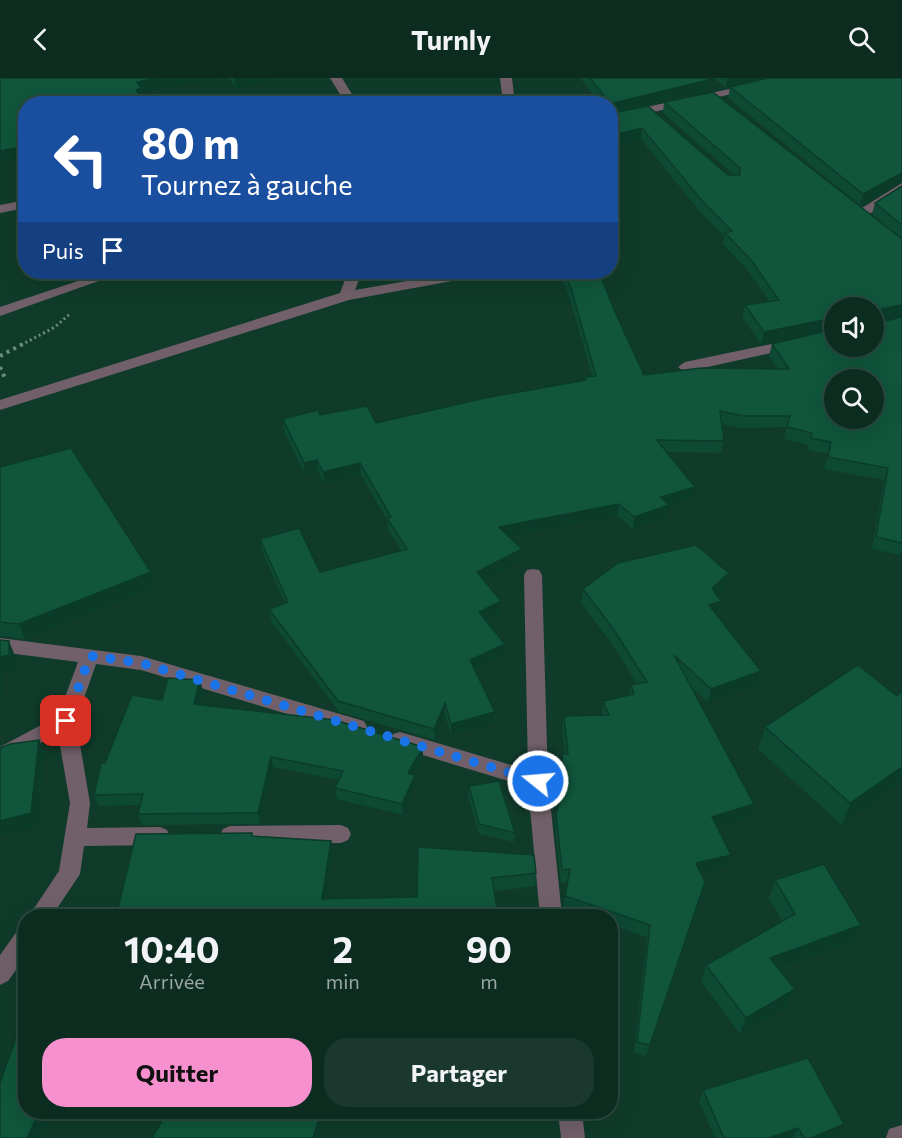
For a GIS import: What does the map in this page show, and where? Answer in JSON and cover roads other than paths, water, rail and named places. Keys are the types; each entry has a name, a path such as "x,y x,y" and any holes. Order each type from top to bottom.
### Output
{"street":[{"path":"336,78 347,96"},
{"path":"506,78 508,96"},
{"path":"618,118 655,115 715,91 795,78"},
{"path":"715,91 730,110"},
{"path":"860,213 902,187"},
{"path":"0,209 18,206"},
{"path":"0,312 97,279"},
{"path":"346,296 352,279"},
{"path":"0,405 346,296 440,279"},
{"path":"685,367 824,337"},
{"path":"532,575 538,781 550,909"},
{"path":"0,645 141,663 538,781"},
{"path":"45,909 69,874 80,803 66,721 90,656"},
{"path":"0,756 66,721"},
{"path":"205,835 341,834"},
{"path":"75,837 182,835"},
{"path":"0,974 18,948"},
{"path":"571,1119 573,1138"}]}
